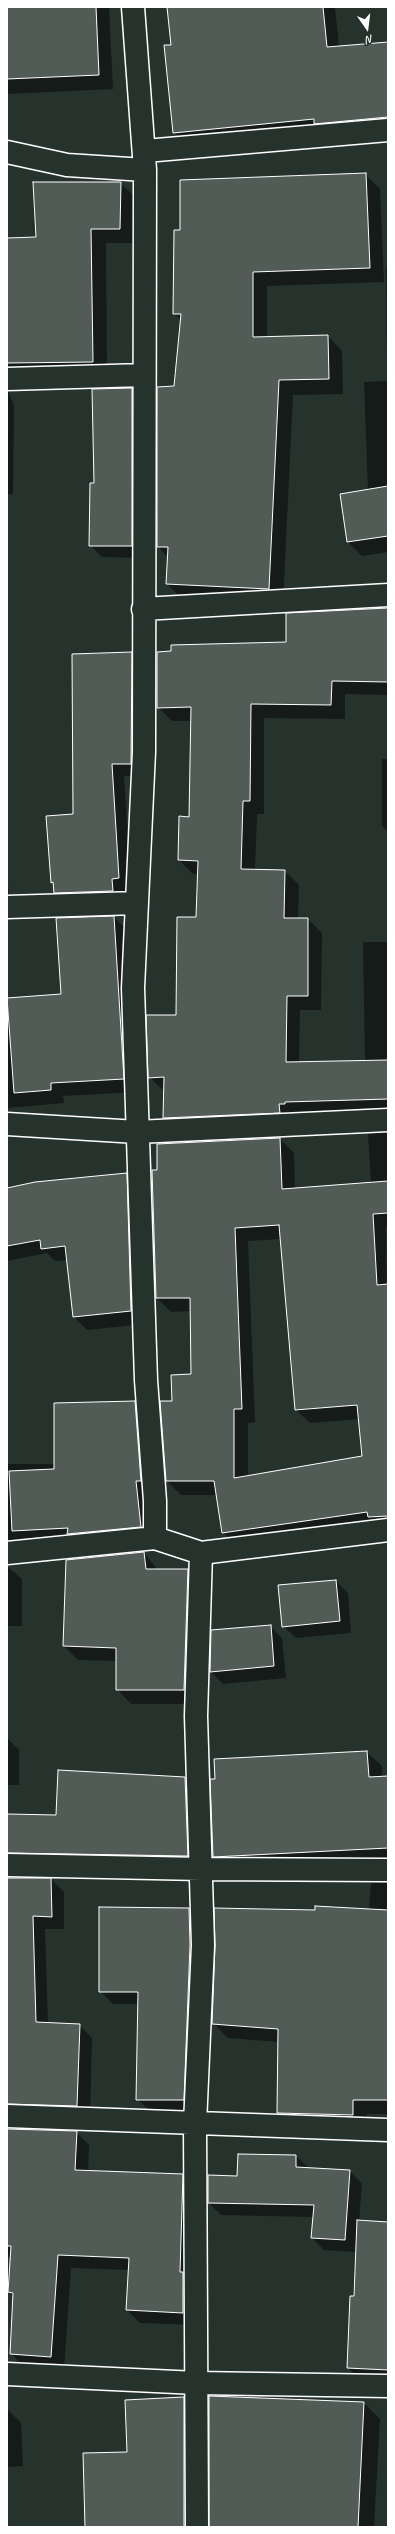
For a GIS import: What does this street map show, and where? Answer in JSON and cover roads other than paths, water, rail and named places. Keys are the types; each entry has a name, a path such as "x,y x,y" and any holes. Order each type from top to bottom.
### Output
{"street":[{"path":"133,7 145,160 143,609 144,752 133,988 146,1380 155,1501 155,1538"},
{"path":"7,152 67,165 145,160 388,130"},
{"path":"7,379 144,375"},
{"path":"143,609 388,595"},
{"path":"7,907 137,904"},
{"path":"7,1124 137,1132 388,1120"},
{"path":"7,1553 155,1538 201,1553 388,1530"},
{"path":"197,2527 196,2124 203,1945 196,1716 201,1553"},
{"path":"7,1865 201,1870 388,1870"},
{"path":"7,2116 388,2130"},
{"path":"7,2374 197,2383 388,2386"}]}
